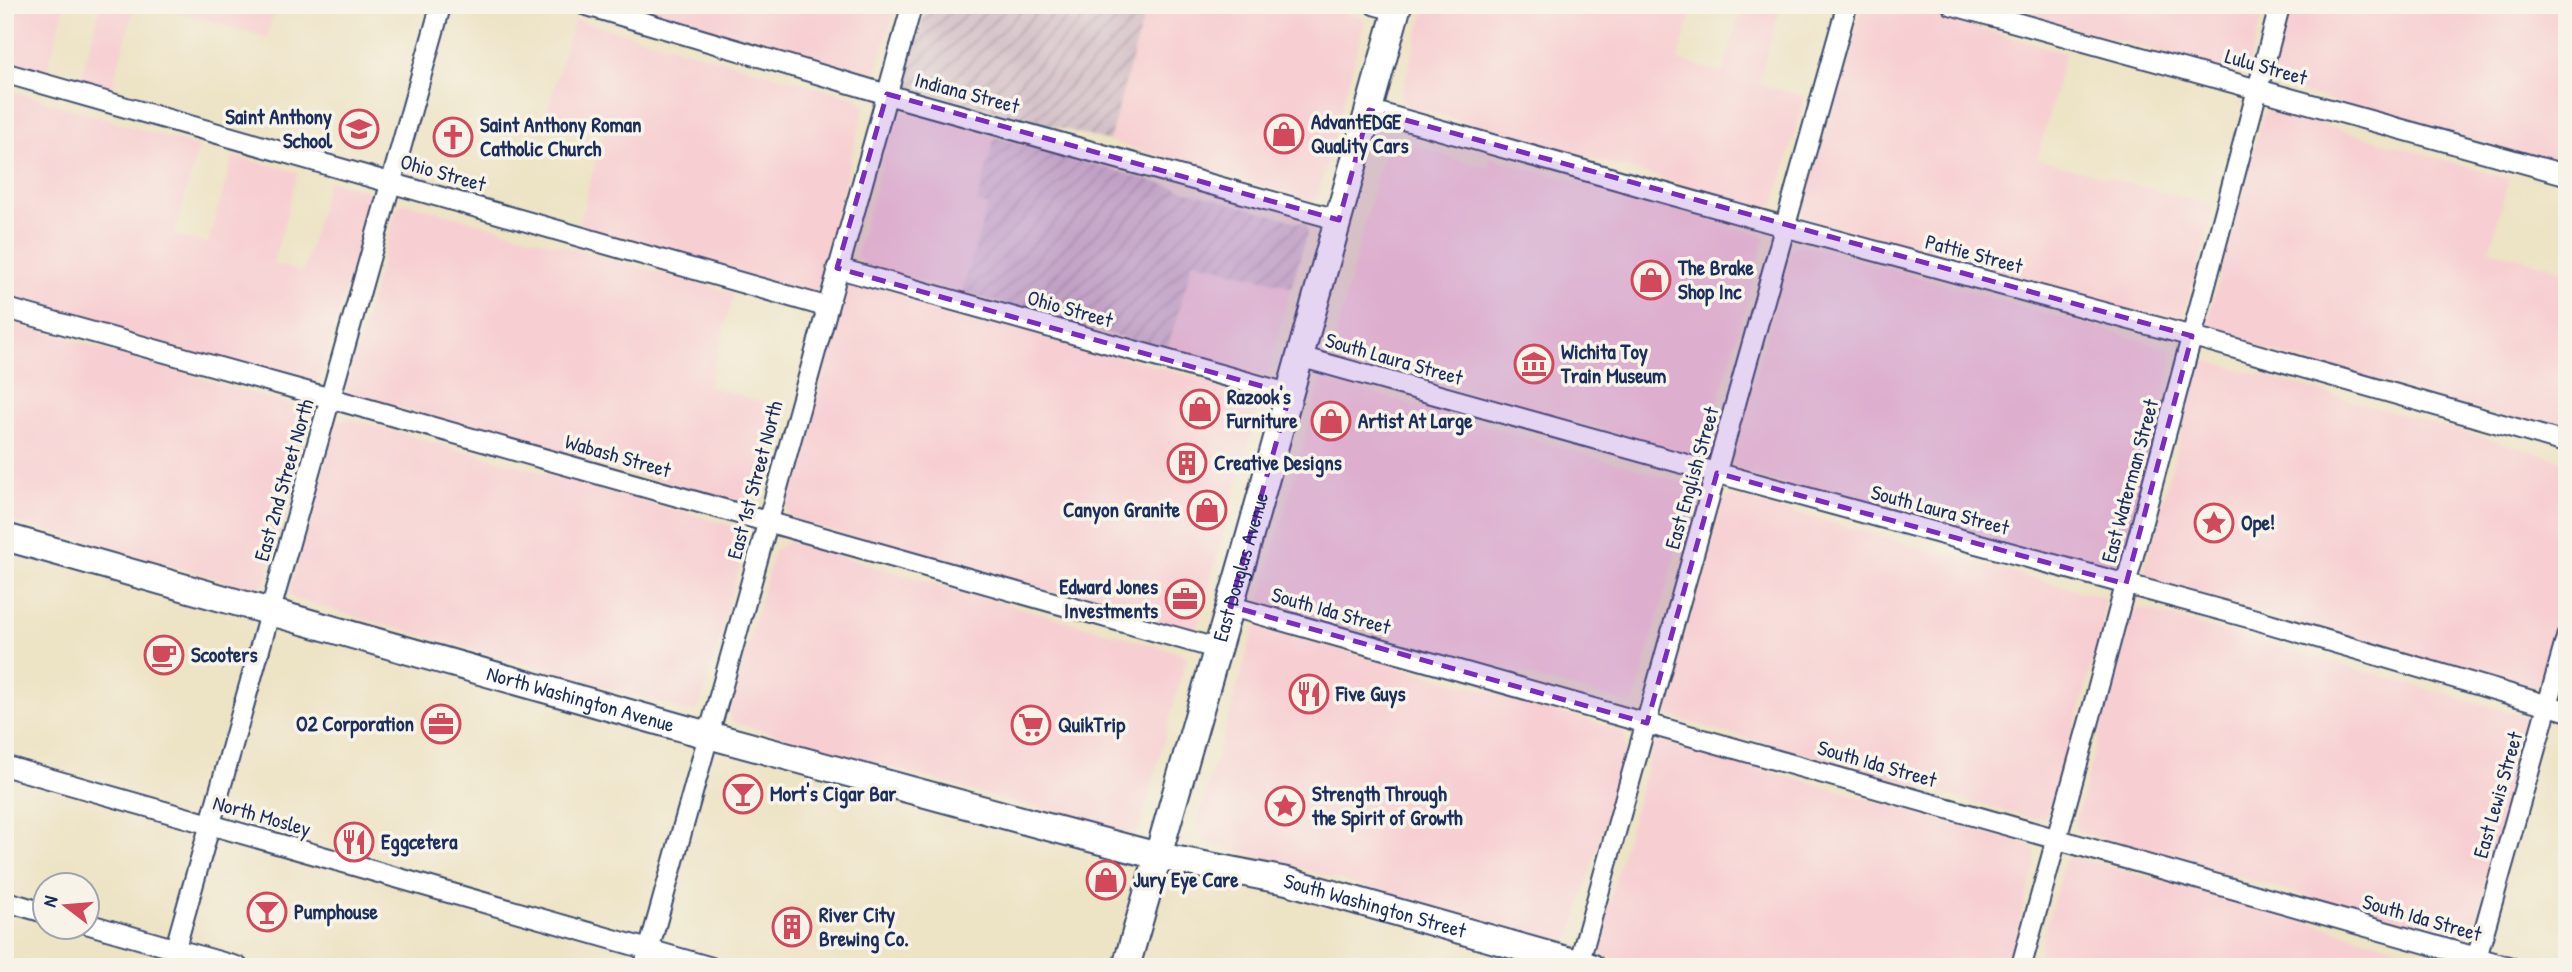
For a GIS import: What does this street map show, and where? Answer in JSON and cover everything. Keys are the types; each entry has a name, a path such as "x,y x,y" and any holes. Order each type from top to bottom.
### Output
{"main road":[{"name":"East Douglas Avenue","path":"1126,967 1369,110 1390,7"},
{"name":"North Washington Avenue","path":"5,537 709,735 1157,856"},
{"name":"South Washington Street","path":"1157,856 1287,881 1585,965"}],"street":[{"name":"East 2nd Street North","path":"172,958 441,5"},
{"name":"Indiana Street","path":"585,5 887,94 1339,219"},
{"name":"East 1st Street North","path":"646,958 912,5"},
{"name":"East English Street","path":"1585,965 1647,723 1847,5"},
{"name":"Lulu Street","path":"1952,5 2567,175"},
{"name":"East Waterman Street","path":"2021,967 2280,5"},
{"name":"Ohio Street","path":"5,73 827,307"},
{"name":"Pattie Street","path":"1369,110 2567,443"},
{"name":"Ohio Street","path":"838,268 1290,394"},
{"name":"Wabash Street","path":"5,308 1218,649"},
{"name":"South Laura Street","path":"1301,357 2254,619 2557,708"},
{"name":"South Ida Street","path":"1230,606 2057,837 2475,962 2510,967"},
{"name":"East Lewis Street","path":"2475,962 2557,708 2567,636"},
{"name":"North Mosley","path":"5,766 646,958 710,967"},
{"path":"5,901 32,909"},
{"path":"102,930 172,958 238,967"}],"highlighted area":[{"path":"887,94 1339,220 1369,110 2192,336 2126,584 1717,473 1647,723 1230,606 1290,394 837,268"}],"shaded area":[{"path":"5,5 65,5 45,78 5,67"},
{"path":"101,5 135,5 110,96 78,87"},
{"path":"153,5 276,5 267,37"},
{"path":"614,5 896,5 876,72 872,76 865,76"},
{"path":"927,5 1147,5 1109,141 911,90 906,86 905,80"},
{"path":"1147,5 1319,5 1362,17 1365,21 1318,196 1314,201 1109,141"},
{"path":"1426,5 1694,5 1678,60 1723,73 1742,5 1781,5 1759,84 1805,97 1775,203 1770,208 1764,208 1405,105 1401,95"},
{"path":"1862,5 1897,5 2065,53 2037,159 2212,205 2211,221 2181,323 2173,324 1806,220 1802,216 1803,209"},
{"path":"1989,5 2265,5 2248,67 2243,73 2236,73"},
{"path":"2290,5 2567,5 2567,166 2276,86 2272,81 2272,74"},
{"path":"574,19 858,98 865,105 816,291 810,294 578,228 604,130 547,113"},
{"path":"5,89 199,147 174,235 208,244 233,156 298,172 273,264 303,272 328,181 366,190 371,194 372,199 318,384 311,386 5,300"},
{"path":"2267,110 2509,179 2490,250 2567,271 2567,435 2211,335 2208,319 2263,115"},
{"path":"904,111 995,137 977,202 987,205 962,292 864,265 858,258 857,253 896,116"},
{"path":"995,137 1302,223 1307,226 1307,234 1291,287 1193,261 1167,351 962,292 987,206 977,202"},
{"path":"1394,140 1487,168 1491,158 1759,234 1765,238 1703,455 1695,456 1340,354 1334,350 1333,344 1385,148"},
{"path":"406,203 734,293 708,387 783,407 756,501 751,507 348,394 346,387 396,210"},
{"path":"1802,244 2169,348 2172,354 2169,378 2126,539 2108,571 1739,471 1732,459 1791,250"},
{"path":"1193,261 1291,287 1269,370 1264,375 1168,351"},
{"path":"859,282 1254,394 1259,407 1198,625 1193,630 793,520 787,514 786,506 848,289 851,284"},
{"path":"5,320 308,410 309,423 266,580 261,586 248,587 5,519"},
{"path":"2204,361 2567,461 2567,597 2546,670 2537,687 2527,689 2150,582 2144,577 2199,367"},
{"path":"1324,379 1692,485 1693,491 1635,700 1630,704 1262,600 1320,382"},
{"path":"350,419 740,528 746,532 747,540 699,708 694,711 685,710 294,599 290,595 290,588 336,425 341,420"},
{"path":"1734,496 2105,598 2102,628 2056,794 2048,806 2046,817 2034,819 1671,717 1666,712 1665,703 1723,501"},
{"path":"787,542 1181,653 1187,657 1139,830 1129,833 732,722 730,710 774,551"},
{"path":"2136,609 2527,719 2525,745 2472,933 2467,938 2459,939 2080,832 2075,828 2132,615"},
{"path":"1255,627 1619,729 1624,734 1626,747 1572,935 1567,941 1560,942 1206,842 1200,837 1198,820"},
{"path":"1664,742 2028,844 2035,849 2035,864 2007,967 1643,967 1602,955 1599,937 1652,749 1657,743"},
{"path":"2068,857 2076,857 2459,967 2035,967 2064,862"}],"place":[{"name":"Saint Anthony School","path":"359,129"},
{"name":"AdvantEDGE Quality Cars","path":"1284,134"},
{"name":"Saint Anthony Roman Catholic Church","path":"453,137"},
{"name":"The Brake Shop Inc","path":"1651,280"},
{"name":"Wichita Toy Train Museum","path":"1534,364"},
{"name":"Razook's Furniture","path":"1200,409"},
{"name":"Artist At Large","path":"1331,421"},
{"name":"Creative Designs","path":"1187,463"},
{"name":"Canyon Granite","path":"1207,510"},
{"name":"Ope!","path":"2214,523"},
{"name":"Edward Jones Investments","path":"1185,599"},
{"name":"Scooters","path":"164,655"},
{"name":"Five Guys","path":"1309,694"},
{"name":"O2 Corporation","path":"441,724"},
{"name":"QuikTrip","path":"1031,725"},
{"name":"Mort's Cigar Bar","path":"743,794"},
{"name":"Strength Through the Spirit of Growth","path":"1285,806"},
{"name":"Eggcetera","path":"354,842"},
{"name":"Jury Eye Care","path":"1106,880"},
{"name":"Pumphouse","path":"267,912"},
{"name":"River City Brewing Co.","path":"792,927"}]}
